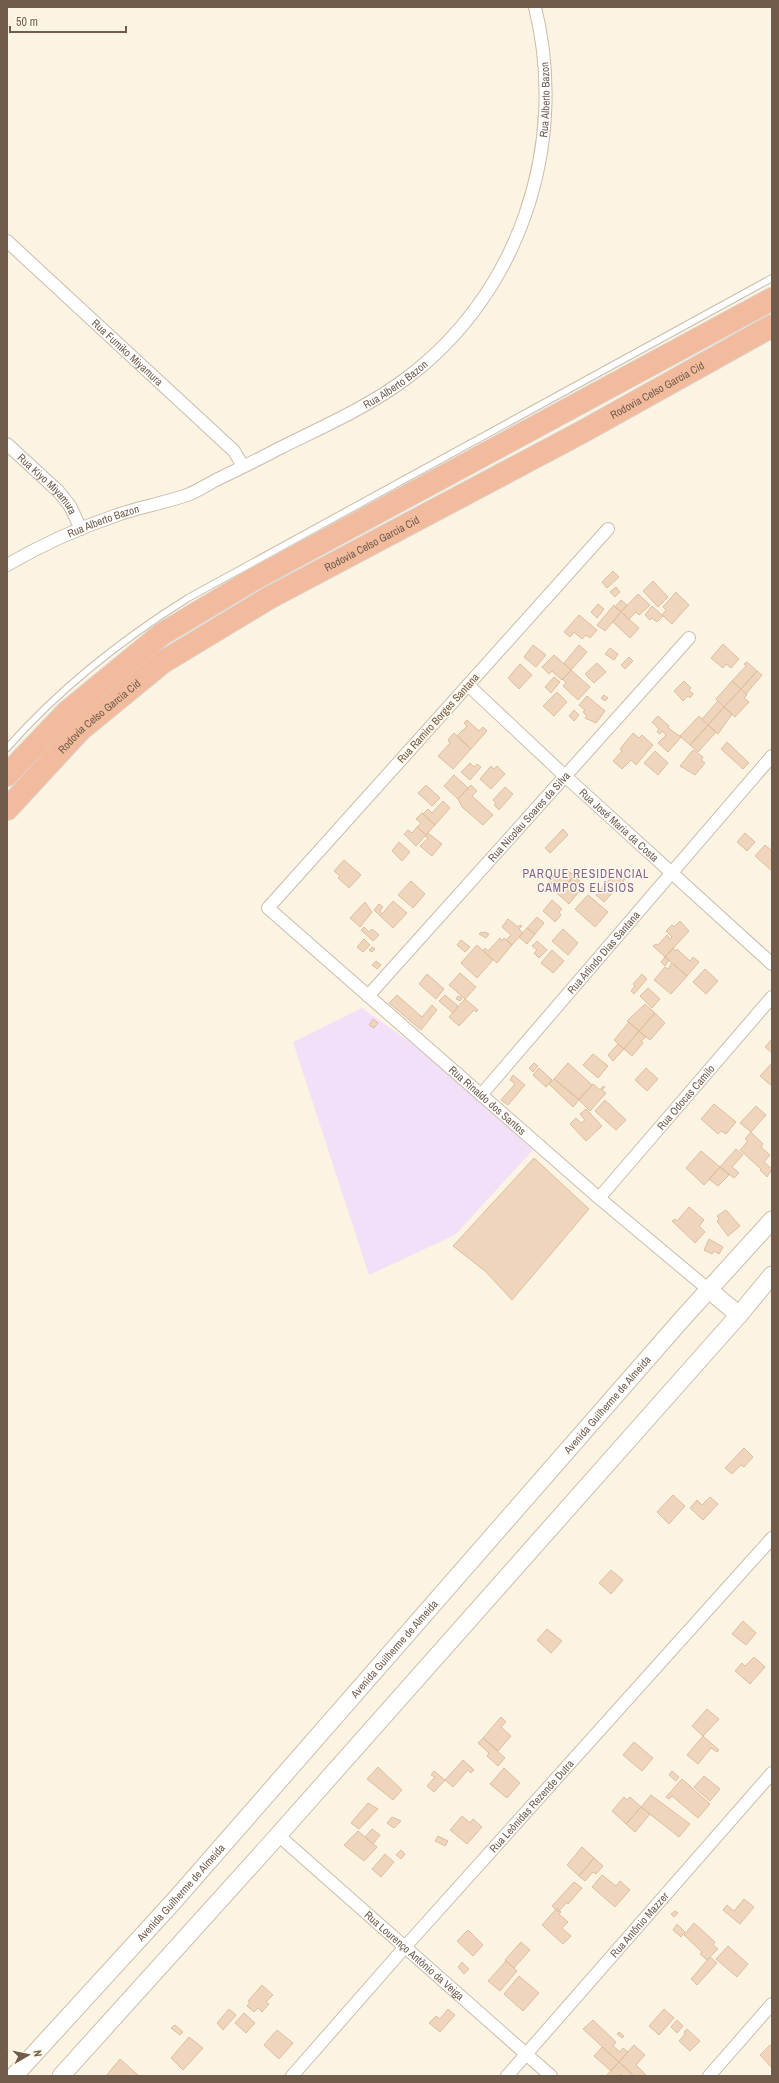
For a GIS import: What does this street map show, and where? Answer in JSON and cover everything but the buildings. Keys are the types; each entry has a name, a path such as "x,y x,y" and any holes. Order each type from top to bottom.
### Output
{"highway":[{"name":"Rodovia Celso Garcia Cid","path":"7,775 67,712 162,634 254,579 772,299"},
{"name":"Rodovia Celso Garcia Cid","path":"7,809 80,730 164,662 270,598 582,432 772,326"}],"street":[{"name":"Rua Alberto Bazon","path":"7,565 81,529 130,511 188,495 383,395 428,361 448,341 484,297 506,260 521,228 533,193 540,164 546,105 546,75 543,45 535,7"},
{"name":"Rua Fumiko Miyamura","path":"7,241 234,450 243,466"},
{"name":"Rua Kiyo Miyamura","path":"7,444 59,492 70,506 81,529"},
{"name":"Rua Ramiro Borges Santana","path":"268,908 608,529"},
{"name":"Rua Nicolau Soares da Silva","path":"368,996 689,638"},
{"name":"Rua José Maria da Costa","path":"468,685 565,776 772,964"},
{"name":"Rua Arlindo Dias Santana","path":"481,1095 772,756"},
{"name":"Rua Rinaldo dos Santos","path":"268,908 599,1198 709,1290"},
{"name":"Rua Odocas Camilo","path":"599,1198 772,997"},
{"name":"Avenida Guilherme de Almeida","path":"14,2076 174,1901 325,1726 772,1220"},
{"path":"61,2076 278,1835 739,1315 772,1275"},
{"path":"709,1290 739,1315"},
{"name":"Rua Leônidas Rezende Dutra","path":"292,2076 404,1947 772,1538"},
{"name":"Rua Antônio Mazzer","path":"507,2076 527,2055 772,1773"},
{"name":"Rua Lourenço Antônio da Veiga","path":"278,1835 551,2076"},
{"path":"709,2076 772,2004"}],"lane":[{"path":"7,748 48,705 80,675 139,630 188,598 772,278"}],"shaded area":[{"path":"362,1008 421,1050 533,1150 455,1235 369,1275 293,1042"}],"district":[{"name":"PARQUE RESIDENCIAL CAMPOS ELÍSIOS","path":"586,881"}]}
